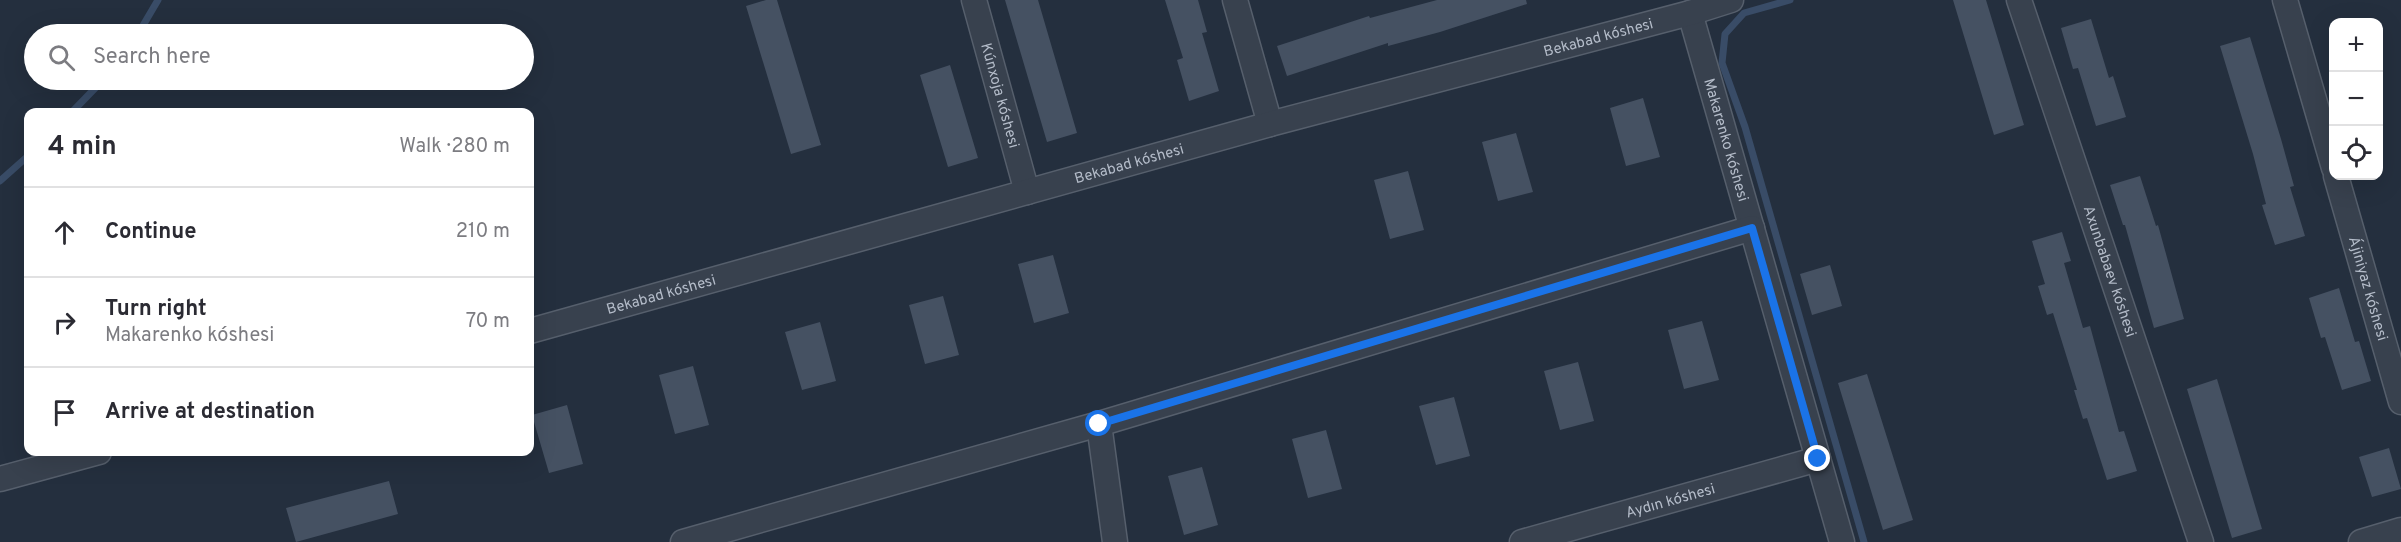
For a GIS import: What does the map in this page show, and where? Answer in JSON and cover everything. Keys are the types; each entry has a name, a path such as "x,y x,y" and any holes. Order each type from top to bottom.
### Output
{"street":[{"name":"Kúnxoja kóshesi","path":"974,0 1027,192"},
{"path":"1235,0 1270,124"},
{"name":"Bekabad kóshesi","path":"534,330 1270,124 1690,13 1731,0"},
{"name":"Axunbabaev kóshesi","path":"2019,0 2201,542"},
{"path":"2285,0 2329,151"},
{"name":"Makarenko kóshesi","path":"1690,13 1842,542"},
{"name":"Ájiniyaz kóshesi","path":"2337,180 2401,402"},
{"path":"683,542 708,538 1099,424 1752,228"},
{"path":"1099,424 1115,542"},
{"path":"0,479 84,456"},
{"name":"Aydın kóshesi","path":"1522,542 1818,459"},
{"path":"2361,542 2401,530"}],"building":[{"path":"766,0 777,0 821,145 791,154 746,6"},
{"path":"1005,0 1038,0 1077,133 1047,142"},
{"path":"1165,0 1198,0 1207,32 1202,33 1219,91 1189,101 1177,60 1183,58"},
{"path":"1437,0 1526,0 1527,4 1440,32 1388,46 1388,43 1287,76 1277,46 1369,16 1370,18"},
{"path":"1953,0 1986,0 2024,125 1994,135"},
{"path":"2091,19 2109,78 2113,76 2126,117 2096,126 2078,68 2073,69 2061,28"},
{"path":"2250,37 2294,186 2290,187 2305,236 2275,245 2262,205 2266,204 2253,154 2220,46"},
{"path":"950,65 978,158 948,167 920,75"},
{"path":"1643,98 1660,157 1626,166 1610,108"},
{"path":"1516,133 1533,192 1498,201 1482,142"},
{"path":"1408,171 1424,230 1390,239 1374,180"},
{"path":"2140,176 2156,226 2158,225 2184,319 2154,328 2125,225 2123,225 2110,185"},
{"path":"2062,232 2071,261 2064,263 2083,328 2090,326 2119,432 2124,431 2137,471 2107,480 2087,418 2083,419 2074,390 2077,390 2053,313 2047,315 2038,286 2045,284 2032,241"},
{"path":"1053,255 1069,313 1034,323 1018,264"},
{"path":"1830,265 1842,306 1812,315 1800,274"},
{"path":"2339,288 2355,342 2359,341 2371,381 2342,390 2325,337 2321,338 2309,298"},
{"path":"943,296 959,355 925,364 909,305"},
{"path":"1702,321 1719,380 1684,389 1668,330"},
{"path":"820,322 836,381 802,390 785,332"},
{"path":"1578,362 1594,421 1560,430 1544,371"},
{"path":"693,366 709,425 675,434 659,375"},
{"path":"1867,374 1913,520 1883,530 1838,383"},
{"path":"2217,379 2262,529 2232,538 2187,389"},
{"path":"1454,397 1470,456 1436,465 1419,406"},
{"path":"567,405 583,464 549,473 534,422 534,414"},
{"path":"1326,430 1342,489 1308,498 1292,439"},
{"path":"2389,448 2401,489 2372,497 2359,457"},
{"path":"1202,467 1218,525 1184,535 1168,476"},
{"path":"389,481 398,514 296,542 286,508"}],"waterway":[{"path":"144,24 158,0"},
{"path":"1790,0 1744,13 1725,34 1722,63 1745,127 1864,542"},
{"path":"76,108 93,90"},
{"path":"0,181 24,160"}],"route":[{"path":"1099,424 1752,228 1818,459"}]}
